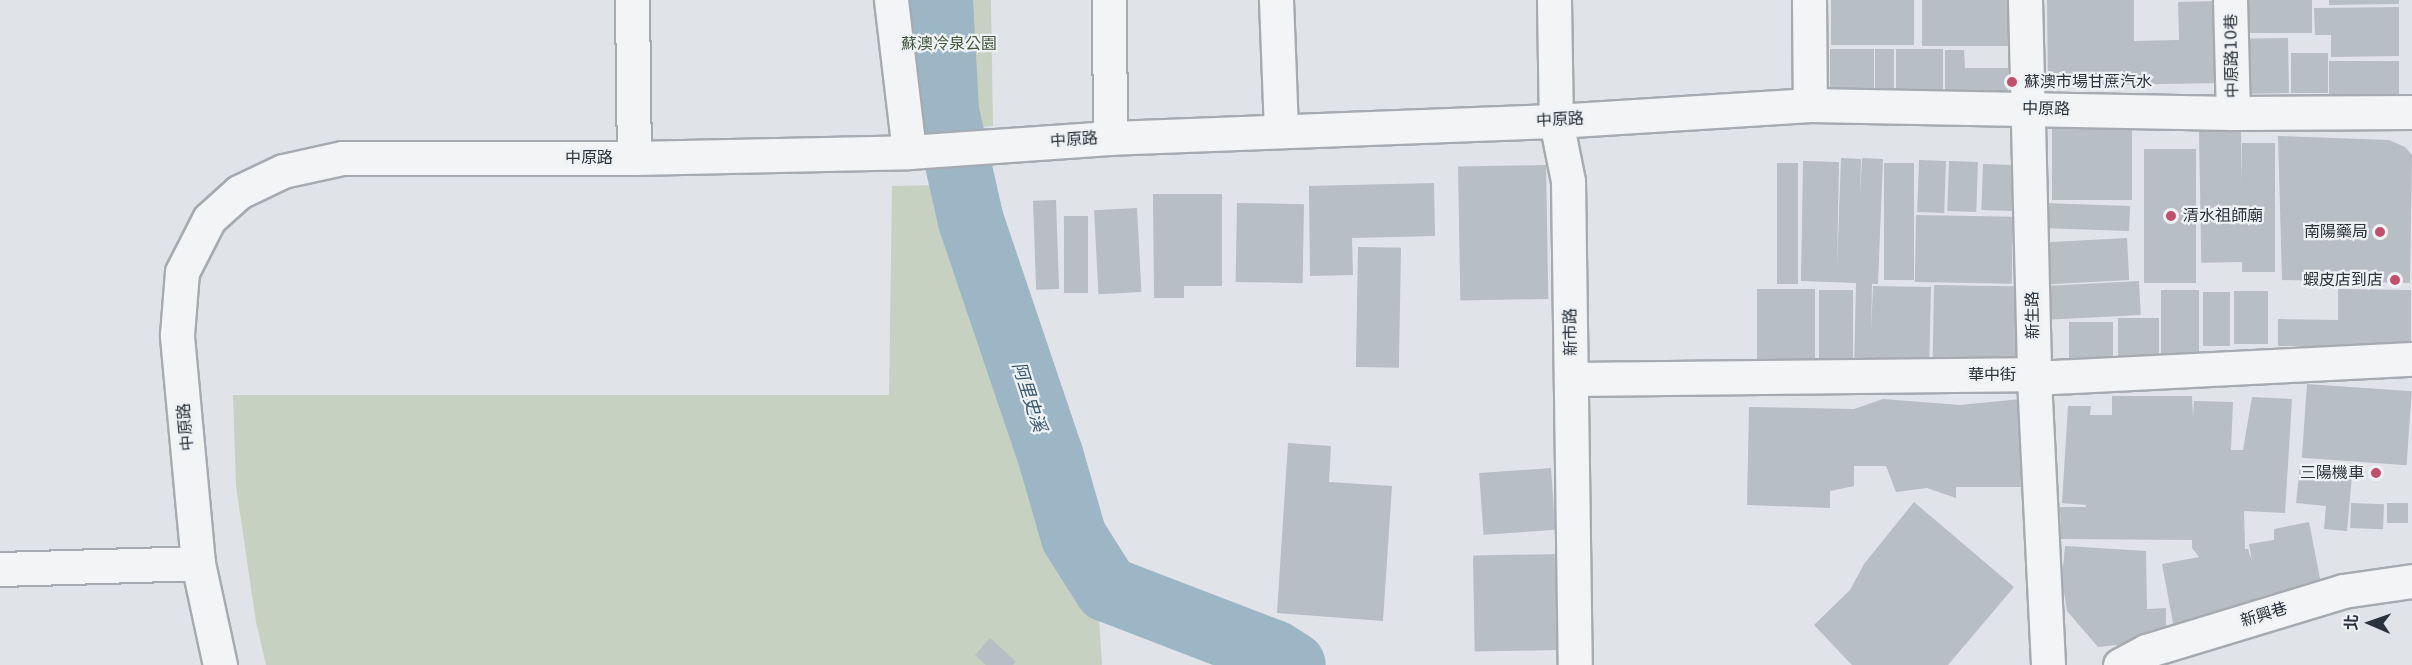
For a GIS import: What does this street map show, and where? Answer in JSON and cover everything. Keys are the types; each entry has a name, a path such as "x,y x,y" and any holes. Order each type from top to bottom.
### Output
{"street":[{"path":"632,0 634,158"},
{"path":"891,0 909,152"},
{"path":"1109,0 1110,138"},
{"path":"1276,0 1281,130"},
{"name":"新市路","path":"1554,0 1557,121 1568,182 1575,665"},
{"path":"1809,0 1810,105"},
{"name":"新生路","path":"2025,0 2034,378 2048,665"},
{"name":"中原路10巷","path":"2230,0 2233,112"},
{"name":"中原路","path":"220,665 198,563 177,335 182,272 209,219 239,192 283,171 342,158 634,158 909,152 1110,138 1557,121 1810,105 2233,112 2412,112"},
{"name":"華中街","path":"1572,379 2024,374 2034,378 2412,358"},
{"path":"0,569 198,563"},
{"name":"新興巷","path":"2120,665 2146,651 2343,591 2412,581"}],"green space":[{"name":"蘇澳冷泉公園","path":"901,0 991,0 993,126 911,134"},
{"path":"943,185 1054,537 1098,600 1102,665 266,665 256,622 236,486 233,395 889,395 892,186"}],"building":[{"path":"1831,0 1914,0 1914,45 1831,45"},
{"path":"1922,0 2019,0 2019,46 1922,46"},
{"path":"2047,0 2134,0 2134,41 2179,40 2178,2 2221,1 2223,83 2048,86"},
{"path":"2244,0 2312,0 2312,33 2244,33"},
{"path":"2329,0 2399,0 2399,4 2329,5"},
{"path":"2399,7 2399,56 2331,57 2331,35 2315,35 2314,8"},
{"path":"2288,38 2289,93 2247,94 2246,39"},
{"path":"1830,49 1874,49 1874,97 1830,97"},
{"path":"1830,49 1874,49 1874,97 1830,97"},
{"path":"1896,49 1943,49 1943,96 1896,96"},
{"path":"1945,50 1964,50 1965,68 2008,68 2008,94 1945,95"},
{"path":"2291,53 2328,53 2328,93 2291,93"},
{"path":"2329,61 2399,61 2399,94 2329,94"},
{"path":"2052,127 2132,127 2132,200 2052,200"},
{"path":"2241,130 2243,262 2201,263 2199,131"},
{"path":"2278,136 2389,140 2405,147 2412,155 2410,283 2282,280"},
{"path":"2242,143 2275,143 2275,272 2242,272"},
{"name":"清水祖師廟","path":"2144,149 2196,149 2196,283 2144,283"},
{"path":"1841,158 1861,159 1860,197 1862,158 1883,159 1878,284 1872,284 1871,333 1873,286 1931,287 1929,372 1854,372 1856,283 1801,281 1803,161 1839,162 1837,269"},
{"path":"1919,160 1946,161 1944,213 1917,212"},
{"path":"1949,161 1978,162 1976,212 1947,211"},
{"path":"1777,163 1798,163 1798,284 1777,284"},
{"path":"1884,163 1914,163 1914,280 1884,280"},
{"path":"1983,164 2014,165 2012,211 1981,210"},
{"path":"1546,165 1548,299 1460,301 1458,167"},
{"path":"1434,183 1435,236 1352,238 1353,275 1310,276 1309,186"},
{"path":"1153,194 1222,194 1222,286 1184,286 1184,298 1154,298"},
{"path":"1056,200 1059,289 1036,290 1033,201"},
{"path":"1237,203 1304,204 1303,283 1236,282"},
{"path":"2049,203 2130,206 2129,231 2048,228"},
{"path":"1137,208 1141,292 1098,294 1094,210"},
{"path":"1916,215 2013,217 2012,284 1915,282"},
{"path":"1064,216 1088,216 1088,293 1064,293"},
{"path":"2127,238 2129,280 2049,284 2047,242"},
{"path":"1358,247 1401,248 1399,368 1356,367"},
{"path":"2139,281 2141,315 2052,320 2050,286"},
{"path":"1934,285 2025,287 2024,368 1933,366"},
{"path":"1757,289 1815,289 1815,371 1757,371"},
{"path":"2338,289 2411,290 2411,347 2278,346 2278,319 2338,320"},
{"path":"1819,290 1853,290 1853,366 1819,366"},
{"path":"2161,290 2199,290 2199,354 2161,354"},
{"path":"2234,291 2268,291 2268,344 2234,344"},
{"path":"2203,292 2230,292 2230,346 2203,346"},
{"path":"2118,318 2159,318 2159,362 2118,362"},
{"path":"2069,322 2113,322 2113,376 2069,376"},
{"path":"2307,384 2412,391 2407,465 2302,458"},
{"path":"2112,396 2192,396 2193,417 2194,401 2233,402 2231,450 2243,450 2252,397 2292,399 2285,513 2244,511 2245,549 2248,549 2252,561 2249,544 2274,540 2274,529 2309,522 2323,594 2175,634 2162,564 2199,557 2192,548 2192,540 2061,539 2060,507 2086,507 2086,505 2062,503 2068,406 2091,406 2090,415 2112,415"},
{"path":"1883,399 1960,405 2021,399 2025,487 1956,487 1956,498 1927,488 1896,492 1886,466 1854,466 1854,486 1830,491 1830,508 1747,505 1749,407 1854,409"},
{"path":"1288,443 1331,446 1329,482 1392,486 1383,621 1277,613"},
{"path":"2300,465 2329,468 2329,474 2352,476 2347,531 2324,529 2326,506 2296,503"},
{"path":"1551,468 1555,530 1484,535 1479,473"},
{"path":"1914,502 2014,587 1948,665 1852,665 1814,625 1850,590 1864,564"},
{"path":"2351,503 2384,504 2383,529 2350,528"},
{"path":"2387,503 2408,503 2408,523 2387,523"},
{"path":"2065,546 2146,551 2147,609 2166,608 2166,640 2098,647 2067,611 2062,579"},
{"path":"1560,554 1562,650 1475,652 1473,556"},
{"path":"990,638 1016,662 1013,665 986,665 975,655"}],"waterway":[{"name":"阿里史溪","path":"940,0 946,111 971,221 1050,454 1074,537 1107,589 1274,653 1293,665"}],"place":[{"name":"蘇澳市場甘蔗汽水","path":"2012,82"},
{"name":"清水祖師廟","path":"2171,216"},
{"name":"南陽藥局","path":"2380,232"},
{"name":"蝦皮店到店","path":"2395,280"},
{"name":"三陽機車","path":"2376,473"}]}
